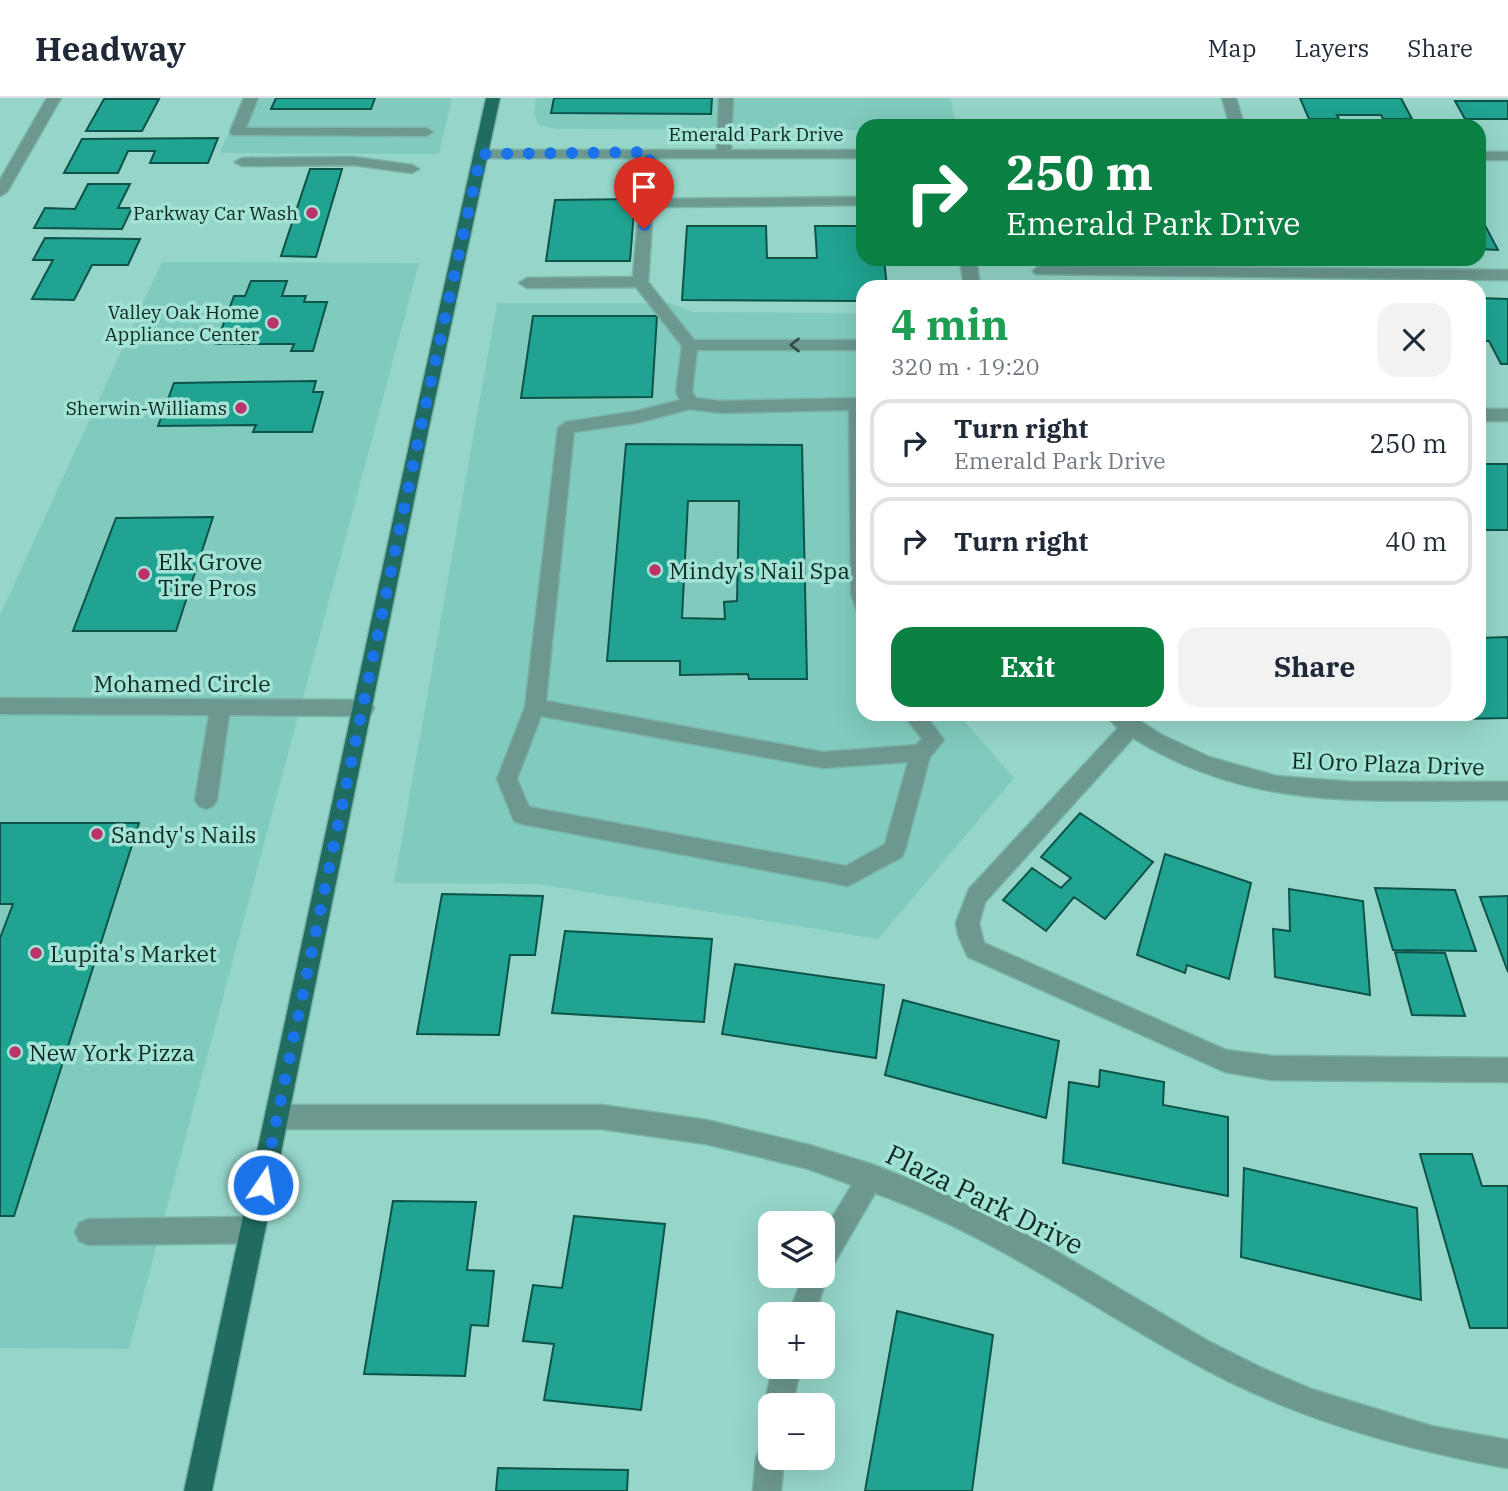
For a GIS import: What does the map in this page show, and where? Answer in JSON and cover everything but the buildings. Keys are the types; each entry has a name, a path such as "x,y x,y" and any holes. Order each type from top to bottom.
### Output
{"main road":[{"path":"198,1491 421,427 493,98"}],"street":[{"path":"0,192 54,98"},
{"path":"250,98 237,132 426,132"},
{"path":"724,155 726,98"},
{"path":"1228,98 1235,119"},
{"path":"650,152 640,282 690,345 684,392 690,403"},
{"name":"Emerald Park Drive","path":"481,154 856,154"},
{"path":"1486,156 1508,156"},
{"path":"242,162 353,161 412,169"},
{"path":"646,203 856,201"},
{"path":"1041,271 1508,275"},
{"path":"527,283 640,282"},
{"path":"690,345 856,345"},
{"path":"856,404 720,407 690,403 637,417 566,428 535,707 507,779 522,815 848,876 894,850 921,753 934,740 919,721"},
{"path":"1486,415 1508,415"},
{"name":"Mohamed Circle","path":"0,706 364,708"},
{"path":"206,800 220,707"},
{"path":"535,707 823,760 921,753"},
{"path":"1121,721 977,896 968,919 967,934 976,950 1225,1061 1272,1068 1508,1070"},
{"name":"El Oro Plaza Drive","path":"1124,721 1163,746 1206,765 1252,779 1298,788 1508,791"},
{"name":"Plaza Park Drive","path":"277,1117 603,1117 706,1132 809,1157 930,1200 1033,1251 1198,1351 1254,1379 1311,1403 1431,1440 1508,1454"},
{"path":"835,1237 871,1177"},
{"path":"88,1232 253,1230"},
{"path":"767,1491 770,1470"}],"shaded area":[{"path":"242,98 452,98 439,154 220,153"},
{"path":"536,98 951,98 955,119 856,119 856,130 556,129 539,125 534,114"},
{"path":"162,262 419,263 129,1349 0,1348 0,615"},
{"path":"497,303 670,303 693,312 856,313 856,721 964,721 1014,778 878,939 537,884 394,883"}],"place":[{"name":"Parkway Car Wash","path":"312,213"},
{"name":"Valley Oak Home Appliance Center","path":"273,323"},
{"name":"Sherwin-Williams","path":"241,408"},
{"name":"Mindy's Nail Spa","path":"655,570"},
{"name":"Elk Grove Tire Pros","path":"144,574"},
{"name":"Sandy's Nails","path":"97,834"},
{"name":"Lupita's Market","path":"36,953"},
{"name":"New York Pizza","path":"15,1052"}],"route":[{"path":"263,1185 421,427 481,154 650,152 644,229"}]}
